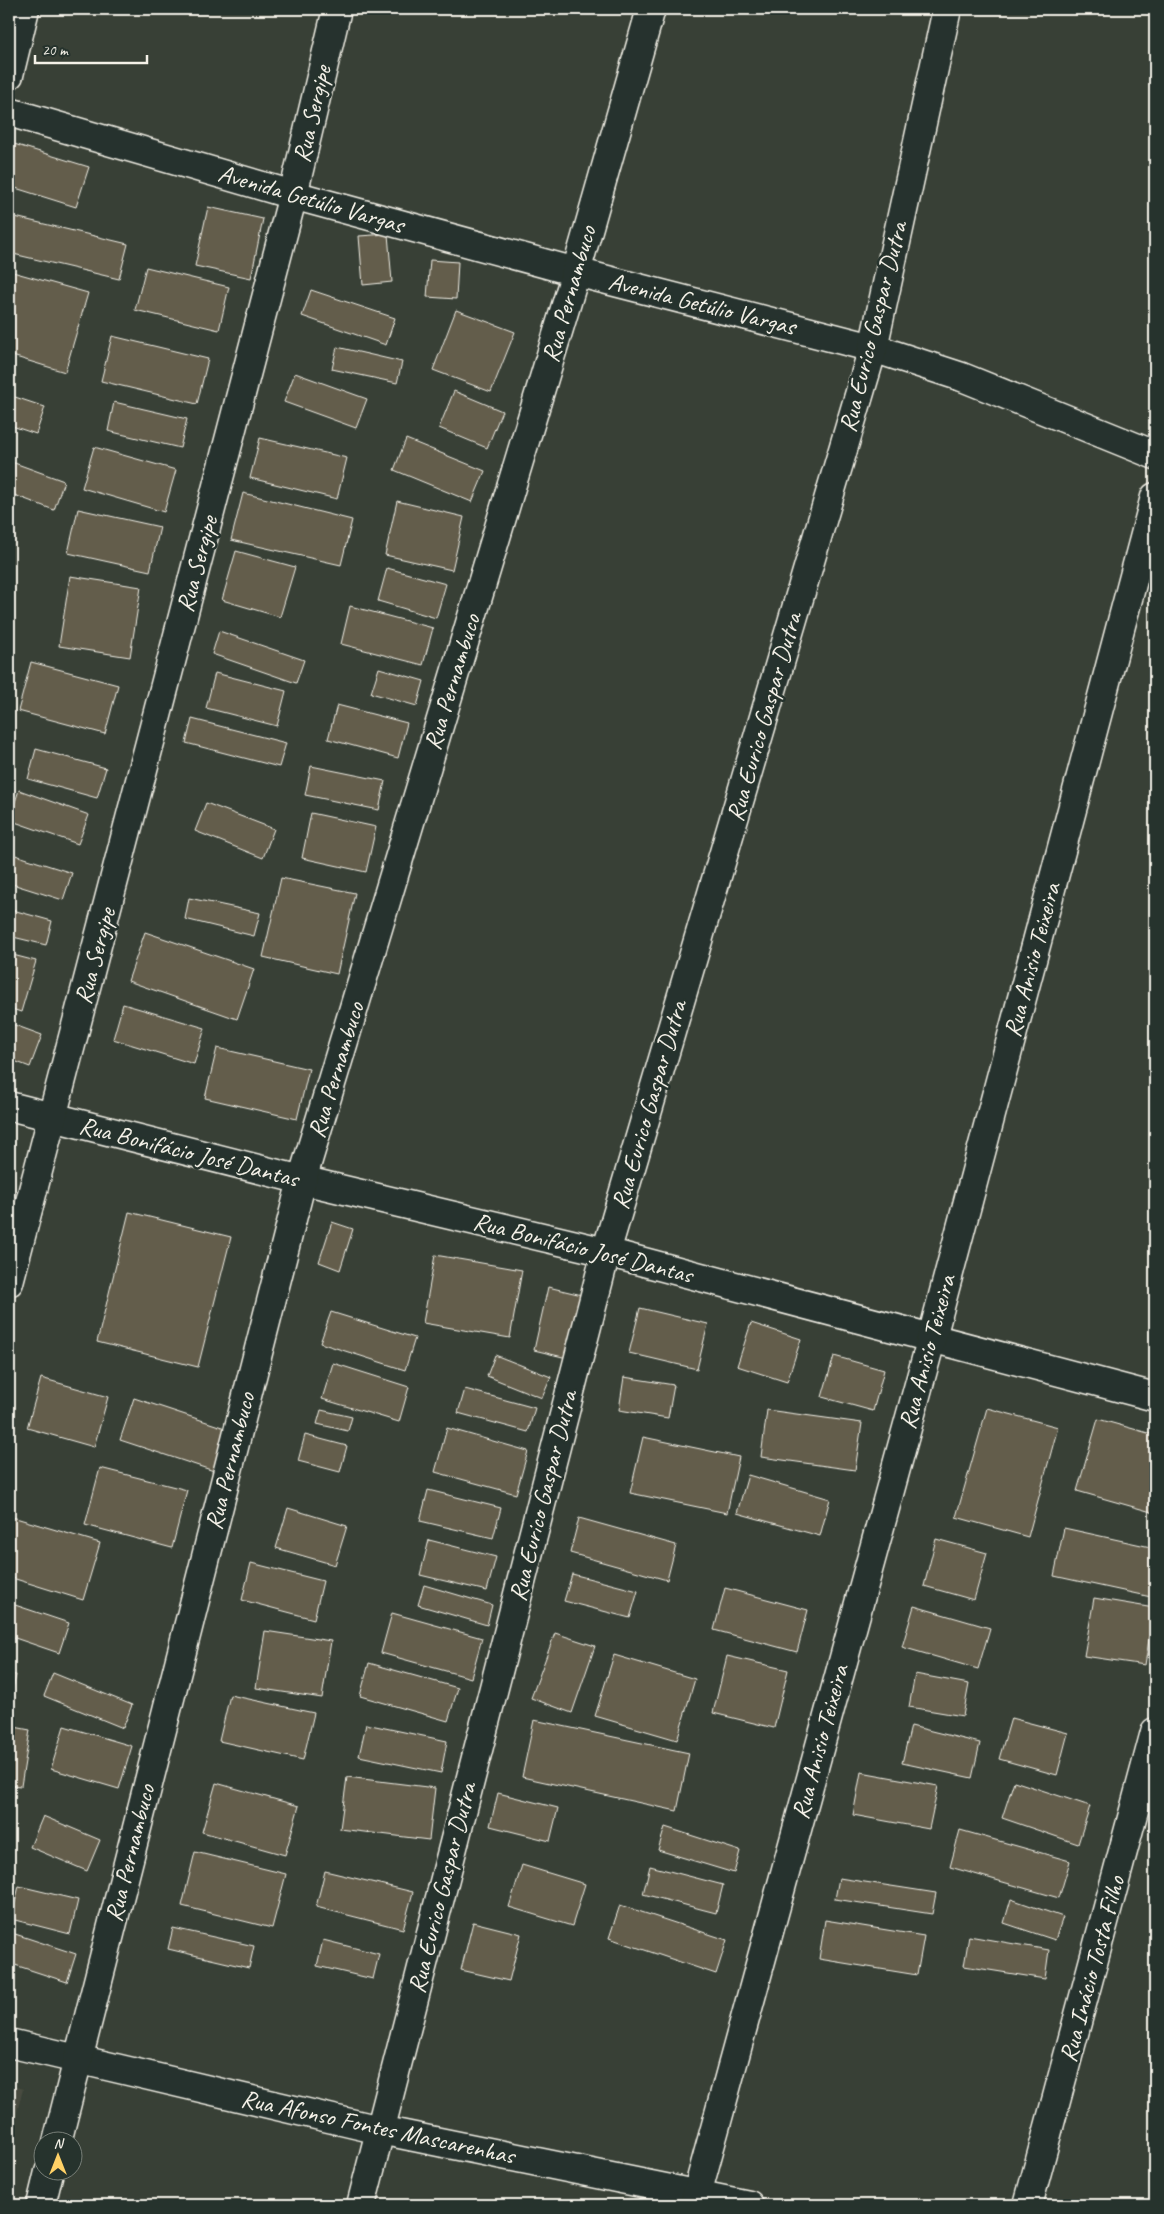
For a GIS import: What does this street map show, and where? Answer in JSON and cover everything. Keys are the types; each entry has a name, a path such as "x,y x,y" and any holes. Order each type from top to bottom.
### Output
{"street":[{"path":"9,75 25,9"},
{"name":"Rua Sergipe","path":"9,1282 293,195 337,9"},
{"name":"Rua Pernambuco","path":"59,2132 302,1180 576,272 651,9"},
{"name":"Rua Eurico Gaspar Dutra","path":"361,2205 606,1252 873,348 947,9"},
{"name":"Avenida Getúlio Vargas","path":"9,112 293,195 576,272 873,348 962,377 1155,455"},
{"name":"Rua Anisio Teixeira","path":"696,2199 932,1337 1155,497"},
{"name":"Rua Bonifácio José Dantas","path":"9,1106 302,1180 606,1252 1155,1397"},
{"name":"Rua Inácio Tosta Filho","path":"1028,2205 1155,1732"},
{"name":"Rua Afonso Fontes Mascarenhas","path":"9,2043 380,2130 696,2199 749,2205"},
{"path":"41,2205 47,2182"}],"shaded area":[{"path":"9,2085 23,2089 9,2143"}],"building":[{"path":"14,144 89,167 76,207 9,186 9,160"},
{"path":"208,207 263,219 251,278 195,266"},
{"path":"15,217 128,244 119,279 9,253 9,241"},
{"path":"388,234 392,282 363,285 359,236"},
{"path":"430,260 458,262 456,299 427,297"},
{"path":"146,267 229,287 219,330 135,310"},
{"path":"9,271 88,293 65,372 9,355"},
{"path":"311,290 395,318 386,345 302,316"},
{"path":"456,310 515,332 491,392 433,370"},
{"path":"112,336 208,359 197,404 101,381"},
{"path":"337,347 402,362 397,383 332,369"},
{"path":"295,373 367,399 356,428 284,402"},
{"path":"454,391 502,411 487,448 439,428"},
{"path":"9,395 45,407 36,434 9,425"},
{"path":"114,402 187,419 180,448 108,431"},
{"path":"260,438 347,458 337,499 250,478"},
{"path":"406,439 485,471 472,502 394,470"},
{"path":"94,447 176,470 164,512 82,488"},
{"path":"9,461 64,481 54,510 9,493"},
{"path":"243,493 352,520 341,565 231,540"},
{"path":"397,501 464,517 452,570 385,555"},
{"path":"78,509 160,527 150,571 68,553"},
{"path":"236,551 295,567 280,617 222,600"},
{"path":"387,568 446,584 436,618 378,601"},
{"path":"70,576 141,587 130,657 59,646"},
{"path":"350,606 433,628 423,665 341,644"},
{"path":"219,631 304,660 296,683 212,654"},
{"path":"31,662 118,685 105,734 18,711"},
{"path":"379,668 424,681 417,706 371,693"},
{"path":"215,673 286,691 277,726 206,708"},
{"path":"337,705 407,723 398,758 328,739"},
{"path":"192,719 286,743 279,767 186,743"},
{"path":"36,749 106,768 97,798 28,779"},
{"path":"311,766 385,781 379,810 305,795"},
{"path":"19,790 89,815 78,844 9,820"},
{"path":"206,803 274,829 263,858 195,831"},
{"path":"311,813 376,827 366,872 302,858"},
{"path":"9,853 72,873 63,900 9,883"},
{"path":"281,878 355,893 337,974 263,957"},
{"path":"189,898 260,913 254,936 185,919"},
{"path":"9,909 52,921 46,945 9,936"},
{"path":"145,932 254,969 237,1019 128,981"},
{"path":"9,954 36,961 21,1012 9,1008"},
{"path":"123,1004 205,1028 194,1064 113,1039"},
{"path":"9,1023 42,1035 30,1067 9,1059"},
{"path":"217,1048 309,1069 297,1119 205,1098"},
{"path":"129,1212 231,1237 198,1367 97,1342"},
{"path":"332,1222 353,1229 340,1270 319,1262"},
{"path":"435,1255 522,1270 510,1338 423,1323"},
{"path":"548,1287 582,1295 567,1358 534,1350"},
{"path":"640,1308 708,1324 697,1369 629,1353"},
{"path":"331,1312 415,1338 405,1370 320,1343"},
{"path":"751,1323 801,1339 787,1382 737,1366"},
{"path":"495,1355 551,1377 542,1398 487,1376"},
{"path":"834,1356 884,1370 873,1411 822,1397"},
{"path":"333,1363 409,1387 399,1422 322,1399"},
{"path":"624,1377 674,1385 668,1418 619,1410"},
{"path":"41,1378 108,1397 94,1447 27,1428"},
{"path":"465,1389 535,1408 528,1432 458,1413"},
{"path":"134,1398 228,1429 214,1471 120,1440"},
{"path":"987,1408 1058,1427 1028,1537 956,1517"},
{"path":"321,1410 352,1417 348,1431 317,1424"},
{"path":"767,1410 862,1423 855,1470 761,1457"},
{"path":"1098,1419 1155,1435 1155,1513 1077,1491"},
{"path":"447,1428 528,1451 516,1494 435,1472"},
{"path":"305,1435 347,1446 340,1472 298,1461"},
{"path":"643,1437 739,1457 727,1513 630,1493"},
{"path":"100,1468 187,1490 172,1548 85,1525"},
{"path":"748,1475 830,1499 820,1536 737,1513"},
{"path":"428,1490 501,1508 493,1538 420,1521"},
{"path":"288,1508 347,1526 335,1565 276,1548"},
{"path":"9,1516 100,1543 83,1600 9,1577"},
{"path":"579,1518 676,1545 667,1580 570,1553"},
{"path":"1064,1528 1155,1548 1155,1576 1151,1597 1054,1576"},
{"path":"936,1539 987,1553 974,1600 924,1586"},
{"path":"429,1540 496,1557 487,1591 420,1575"},
{"path":"251,1563 323,1581 314,1619 242,1600"},
{"path":"572,1574 638,1591 630,1618 564,1601"},
{"path":"424,1585 492,1605 487,1625 418,1605"},
{"path":"725,1588 808,1610 797,1652 714,1630"},
{"path":"1094,1598 1154,1608 1145,1665 1084,1656"},
{"path":"9,1603 69,1623 59,1653 9,1636"},
{"path":"914,1606 990,1628 978,1669 902,1647"},
{"path":"392,1613 482,1638 471,1678 381,1653"},
{"path":"265,1631 331,1641 322,1698 256,1688"},
{"path":"555,1633 595,1646 572,1713 531,1698"},
{"path":"614,1655 695,1679 677,1740 595,1716"},
{"path":"727,1656 788,1670 774,1728 713,1713"},
{"path":"369,1663 458,1688 448,1721 360,1696"},
{"path":"53,1673 132,1705 123,1728 44,1696"},
{"path":"9,1674 16,1675 10,1703 9,1702"},
{"path":"915,1674 969,1684 963,1716 909,1707"},
{"path":"230,1695 314,1713 303,1760 219,1741"},
{"path":"1011,1718 1068,1733 1057,1775 999,1759"},
{"path":"534,1720 689,1753 677,1811 522,1777"},
{"path":"366,1724 447,1741 441,1773 359,1756"},
{"path":"9,1726 30,1730 21,1786 9,1785"},
{"path":"64,1726 132,1746 119,1789 51,1769"},
{"path":"911,1726 980,1743 972,1778 902,1763"},
{"path":"861,1772 938,1786 929,1829 853,1815"},
{"path":"347,1777 435,1788 429,1840 340,1829"},
{"path":"1014,1781 1090,1806 1078,1844 1002,1818"},
{"path":"216,1783 299,1806 285,1855 202,1832"},
{"path":"498,1793 558,1808 550,1841 490,1826"},
{"path":"43,1816 100,1840 87,1871 30,1847"},
{"path":"665,1827 740,1851 734,1873 658,1850"},
{"path":"960,1830 1070,1861 1059,1898 950,1867"},
{"path":"195,1852 286,1874 272,1928 182,1906"},
{"path":"522,1865 585,1884 572,1926 509,1907"},
{"path":"650,1866 723,1885 716,1913 643,1894"},
{"path":"325,1871 413,1892 403,1929 316,1907"},
{"path":"839,1878 936,1893 932,1914 835,1899"},
{"path":"19,1886 78,1900 70,1934 11,1919"},
{"path":"1011,1899 1063,1917 1055,1940 1004,1923"},
{"path":"620,1905 727,1940 716,1974 609,1938"},
{"path":"825,1920 924,1936 917,1975 819,1959"},
{"path":"473,1922 521,1934 509,1981 461,1970"},
{"path":"173,1928 254,1946 249,1968 168,1949"},
{"path":"9,1932 76,1954 67,1982 9,1963"},
{"path":"969,1936 1049,1950 1045,1979 964,1966"},
{"path":"323,1940 379,1954 373,1979 317,1966"}]}
